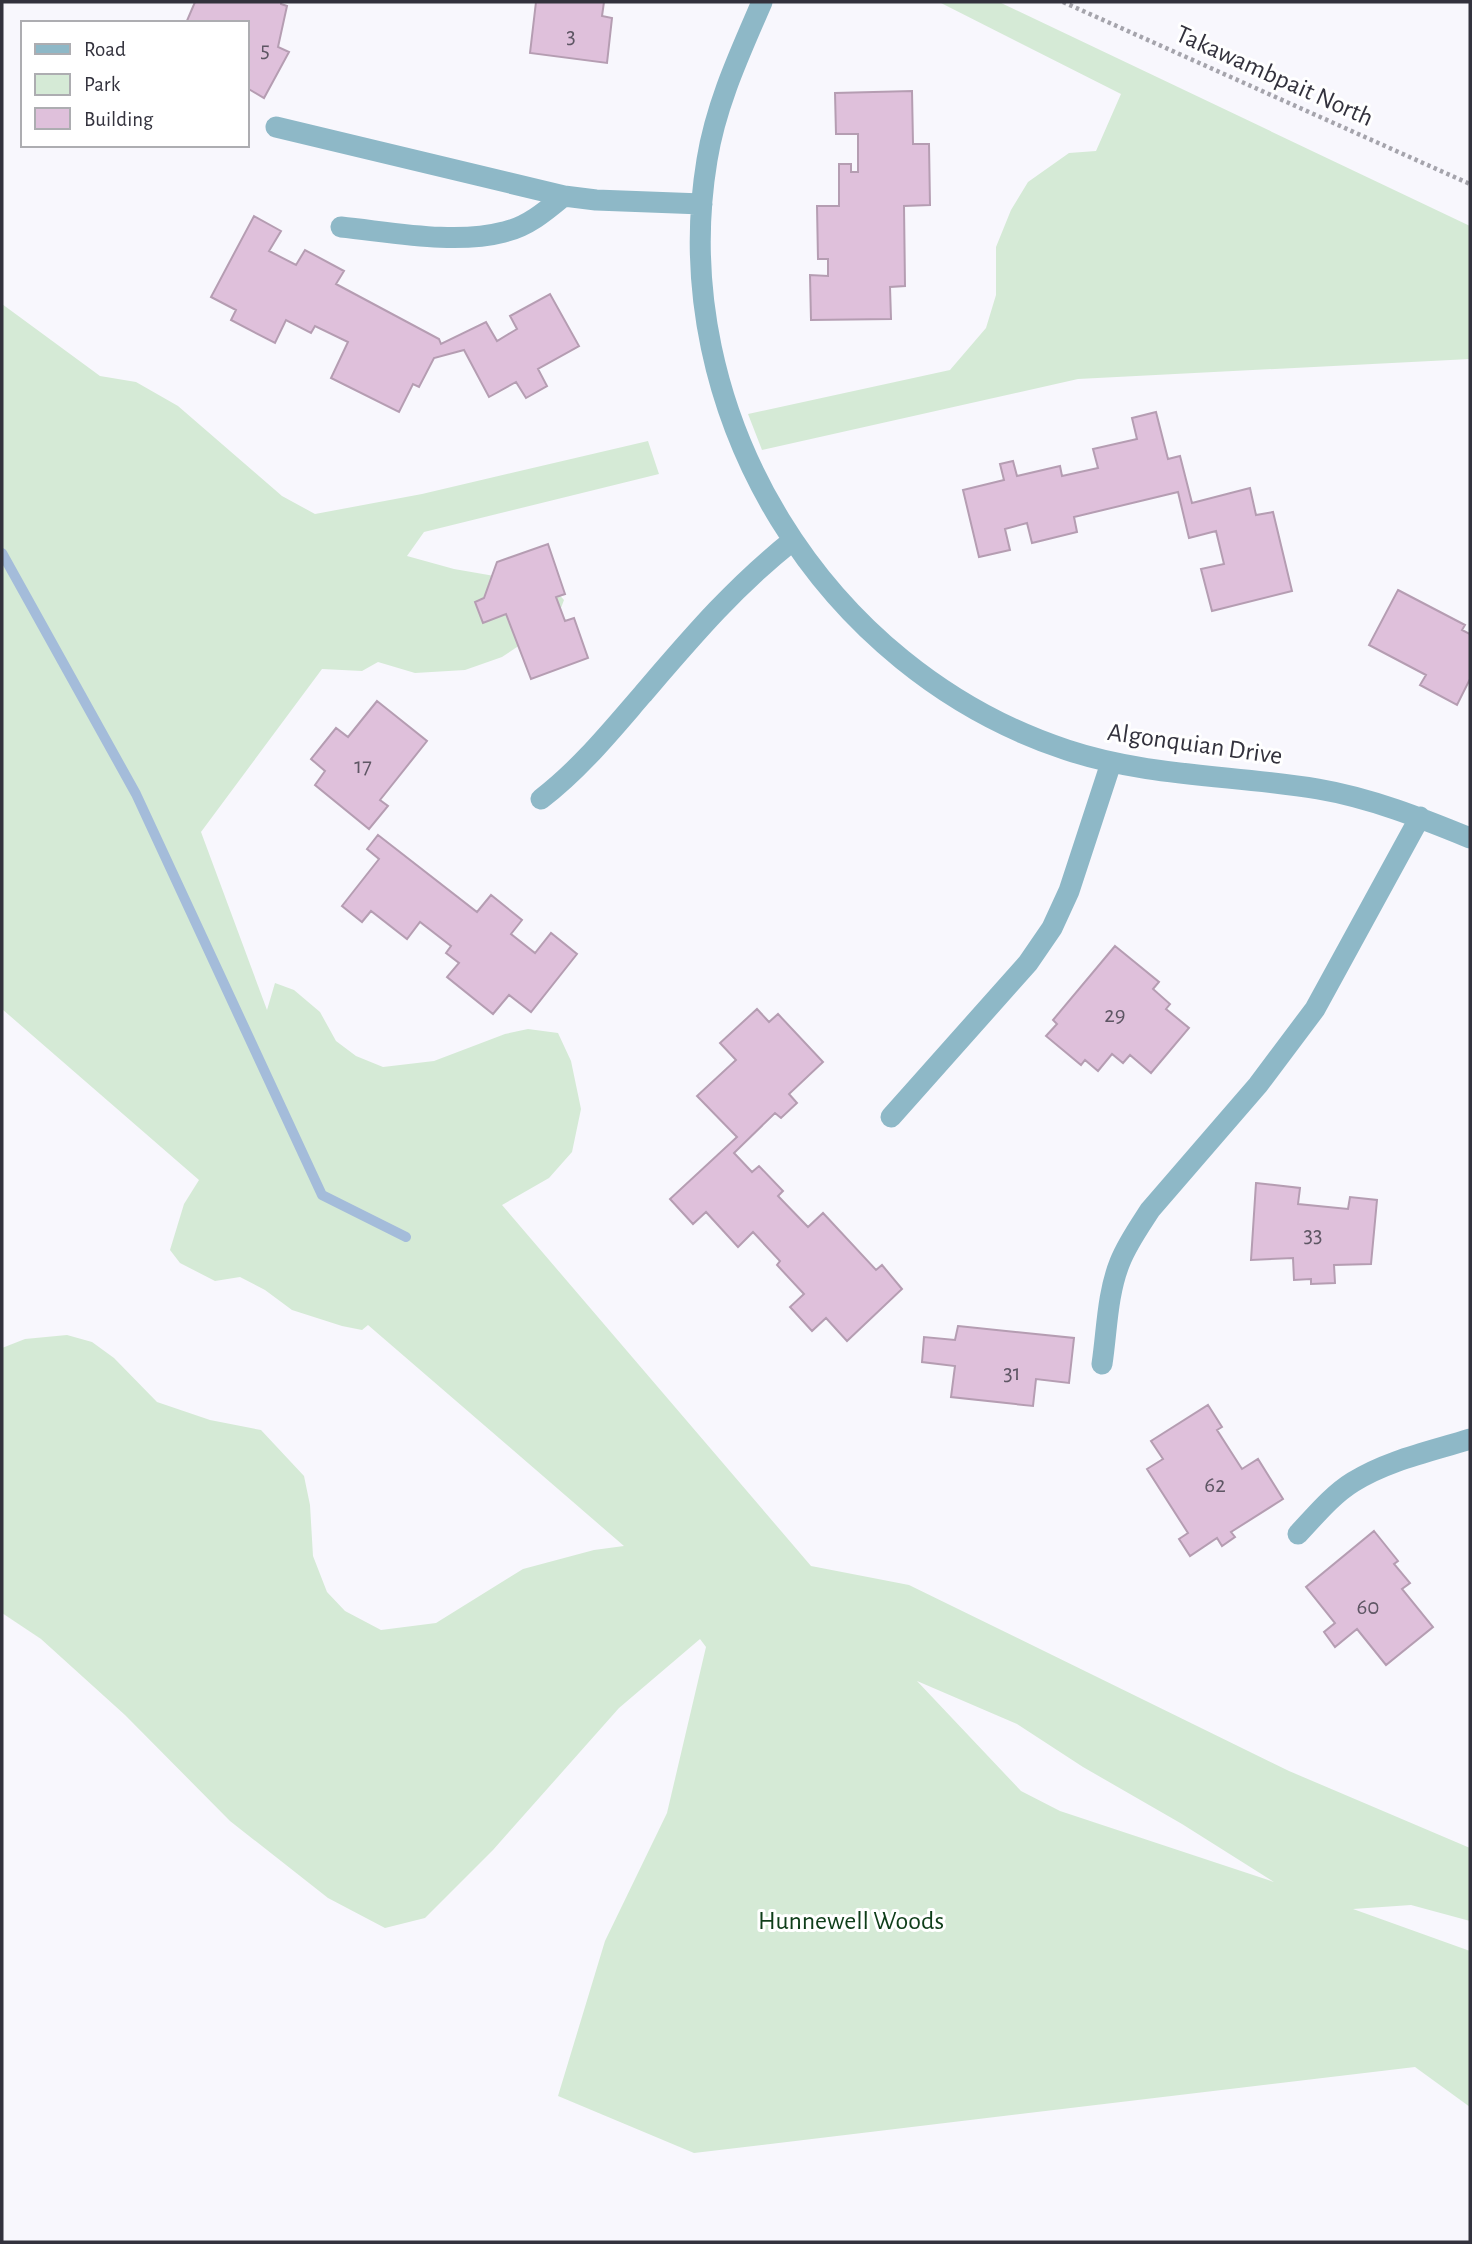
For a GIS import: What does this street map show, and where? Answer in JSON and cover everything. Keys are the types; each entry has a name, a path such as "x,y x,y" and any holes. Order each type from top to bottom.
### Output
{"street":[{"name":"Algonquian Drive","path":"762,2 719,110 708,158 702,204 701,254 706,304 724,398 741,446 792,541 825,585 864,625 932,682 1016,730 1065,750 1111,763 1167,773 1266,781 1321,789 1420,817 1470,838"},
{"path":"276,127 564,196 596,200 702,204"},
{"path":"341,227 433,236 474,236 505,232 544,213 564,196"},
{"path":"541,799 583,762 718,607 755,570 792,541"},
{"path":"891,1116 1028,963 1052,928 1069,891 1111,763"},
{"path":"1102,1364 1112,1290 1120,1262 1133,1236 1150,1210 1288,1048 1315,1009 1420,817"},
{"path":"1298,1534 1343,1490 1373,1471 1470,1439"}],"path":[{"name":"Takawambpait North","path":"1063,2 1470,184"}],"green space":[{"path":"939,2 999,2 1470,226 1470,359 1078,379 762,450 748,414 950,370 986,328 996,295 996,247 1011,210 1028,182 1069,153 1096,151 1121,94"},
{"name":"Hunnewell Woods","path":"2,304 100,376 136,382 178,406 282,496 315,514 422,494 648,441 659,474 424,532 407,556 454,569 506,578 542,576 564,600 556,621 502,657 465,670 415,673 378,662 362,671 322,669 201,832 267,1010 275,983 294,990 320,1012 336,1041 356,1056 383,1067 434,1061 505,1034 528,1029 558,1033 571,1061 581,1109 572,1152 549,1178 502,1205 811,1566 909,1585 1289,1771 1470,1848 1470,1921 1411,1905 1353,1909 1470,1951 1470,2107 1415,2067 694,2153 558,2096 605,1941 667,1813 706,1647 700,1639 619,1708 493,1850 425,1918 385,1928 328,1898 230,1821 125,1715 41,1639 2,1613 2,1348 25,1339 67,1335 92,1342 114,1358 157,1402 210,1420 261,1430 304,1476 310,1505 313,1556 327,1592 345,1611 381,1630 436,1623 523,1569 594,1550 624,1546 368,1325 362,1330 292,1310 265,1290 240,1277 215,1281 180,1263 170,1250 184,1204 199,1180 2,1009","holes":["917,1681 1017,1724 1083,1767 1182,1824 1274,1882 1060,1811 1021,1791"]}],"building":[{"path":"195,2 281,2 287,6 278,47 289,52 264,98 248,89 248,21 187,21"},
{"path":"536,2 604,2 602,16 612,18 607,63 530,53"},
{"path":"912,91 913,144 929,144 930,205 904,206 905,286 890,287 891,319 811,320 810,275 828,276 828,259 818,259 817,206 839,206 839,164 851,164 851,172 858,172 858,134 836,134 835,93"},
{"path":"254,216 281,231 269,251 296,265 305,250 344,271 336,284 439,339 441,344 486,322 497,341 517,329 510,316 550,294 579,346 538,369 547,386 526,398 516,382 489,397 464,350 434,358 419,387 413,384 399,412 331,378 348,342 315,326 311,333 286,320 275,343 231,320 236,310 211,297"},
{"path":"1156,412 1168,459 1180,456 1192,503 1250,488 1256,515 1273,512 1292,591 1212,611 1201,569 1224,564 1216,531 1189,538 1178,492 1074,517 1077,532 1032,543 1027,523 1005,529 1010,550 979,557 963,490 1004,480 1000,464 1013,461 1017,476 1060,466 1062,476 1098,468 1093,449 1137,439 1132,418"},
{"path":"548,544 565,594 556,597 565,621 574,618 588,658 531,679 506,614 483,623 475,602 484,598 497,562"},
{"path":"1398,590 1465,625 1462,630 1470,634 1470,679 1457,705 1420,685 1426,675 1369,645"},
{"path":"377,701 427,741 380,800 388,806 369,829 315,785 325,771 311,759 336,728 348,737"},
{"path":"378,835 477,912 491,895 522,920 511,934 535,953 551,933 577,954 531,1012 509,995 493,1014 447,977 459,963 446,953 451,946 420,922 407,939 371,911 362,922 342,906 379,859 367,849"},
{"path":"1115,946 1159,982 1153,989 1170,1004 1166,1009 1189,1028 1151,1073 1130,1055 1123,1063 1112,1054 1098,1071 1085,1060 1081,1065 1046,1036 1057,1024 1053,1020"},
{"path":"757,1009 769,1022 778,1014 823,1062 789,1094 797,1103 781,1118 775,1113 734,1153 752,1172 759,1166 783,1191 778,1196 808,1227 823,1213 876,1270 882,1265 902,1289 847,1341 826,1318 812,1331 790,1307 804,1294 777,1265 780,1261 753,1232 738,1247 706,1212 693,1224 670,1199 737,1137 697,1096 736,1060 720,1043"},
{"path":"1256,1183 1300,1188 1298,1204 1348,1209 1350,1197 1377,1200 1371,1264 1334,1265 1335,1283 1311,1284 1311,1279 1294,1280 1293,1258 1251,1260"},
{"path":"958,1326 1074,1338 1069,1383 1036,1379 1033,1406 951,1397 955,1366 922,1362 924,1337 955,1340"},
{"path":"1208,1405 1222,1427 1217,1430 1242,1469 1258,1459 1283,1499 1231,1532 1235,1537 1222,1546 1217,1538 1190,1556 1179,1539 1188,1533 1147,1469 1163,1459 1151,1441"},
{"path":"1374,1531 1398,1561 1394,1564 1410,1583 1402,1589 1433,1627 1386,1665 1357,1629 1335,1647 1324,1632 1335,1623 1306,1587"}],"waterway":[{"path":"2,553 136,794 322,1195 406,1237"}]}
